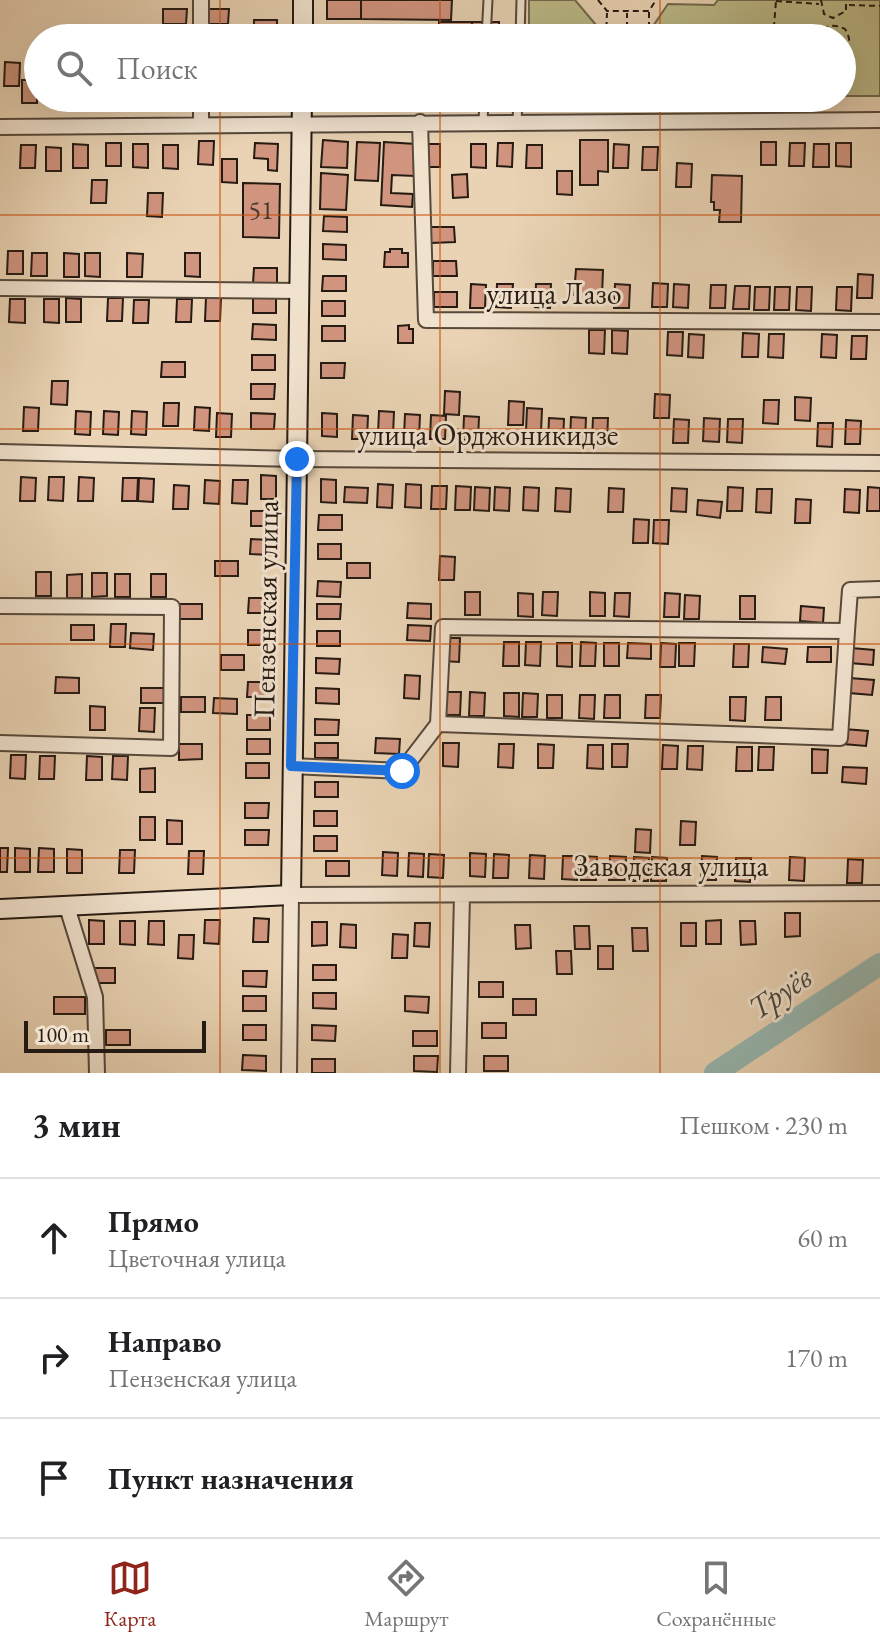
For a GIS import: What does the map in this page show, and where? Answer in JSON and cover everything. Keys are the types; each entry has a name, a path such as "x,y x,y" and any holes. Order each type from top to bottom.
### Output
{"street":[{"path":"201,0 201,24"},
{"path":"303,0 303,24"},
{"path":"201,112 201,125"},
{"name":"Пензенская улица","path":"289,1073 302,112"},
{"path":"0,127 880,120"},
{"name":"улица Лазо","path":"420,122 426,320 880,322"},
{"path":"0,288 301,291"},
{"name":"улица Орджоникидзе","path":"0,452 297,459 880,463"},
{"path":"438,724 840,738 850,590 880,589"},
{"path":"0,606 172,607 171,748 0,743"},
{"path":"291,766 402,771 438,724 443,627 847,631"},
{"name":"Заводская улица","path":"0,909 291,895 880,893"},
{"path":"458,1073 462,895"},
{"path":"67,907 95,997 97,1073"}],"lane":[{"path":"487,24 488,0"},
{"path":"520,24 521,0"},
{"path":"483,112 483,122"},
{"path":"517,112 517,122"}],"path":[{"path":"598,0 607,11 607,24"},
{"path":"649,24 649,11 656,0"},
{"path":"774,24 776,0 821,2 824,14 833,18 843,14 847,2 880,6"},
{"path":"607,11 649,11"},
{"path":"627,12 627,24"},
{"path":"833,18 833,24"}],"shaded area":[{"path":"529,0 575,0 595,24 529,24"},
{"path":"718,0 880,0 880,96 856,96 856,24 654,24 668,4 714,5"}],"building":[{"path":"327,0 361,0 361,19 327,19"},
{"path":"361,0 452,0 451,20 361,19"},
{"path":"163,9 187,9 186,24 163,24"},
{"path":"205,9 229,9 228,24 205,24"},
{"path":"254,20 277,20 277,24 254,24"},
{"path":"439,22 472,22 472,24"},
{"path":"472,22 499,22 499,24"},
{"path":"5,62 20,63 19,86 4,86"},
{"path":"22,80 24,80 24,103"},
{"path":"323,140 348,142 347,168 321,167"},
{"path":"580,140 608,140 608,172 598,171 598,185 580,185"},
{"path":"199,141 214,141 213,165 198,164"},
{"path":"357,142 380,143 378,181 355,180"},
{"path":"384,142 416,144 415,176 392,175 391,193 413,194 412,207 381,205"},
{"path":"761,142 776,142 776,165 761,165"},
{"path":"106,143 121,143 121,166 106,166"},
{"path":"255,143 278,144 277,171 268,170 268,159 254,158"},
{"path":"498,143 513,143 512,167 497,166"},
{"path":"790,143 805,143 804,166 789,166"},
{"path":"836,143 851,143 851,167 836,166"},
{"path":"73,144 88,145 88,168 73,168"},
{"path":"133,144 148,144 148,168 133,167"},
{"path":"425,144 440,144 440,167 425,167"},
{"path":"471,144 486,144 486,168 471,167"},
{"path":"614,144 629,145 628,168 613,168"},
{"path":"814,144 829,144 829,167 813,167"},
{"path":"21,145 36,145 35,168 20,168"},
{"path":"163,145 178,145 178,169 163,168"},
{"path":"527,145 542,145 542,168 526,168"},
{"path":"46,147 61,148 61,171 46,171"},
{"path":"643,147 658,147 657,170 642,170"},
{"path":"222,159 237,159 237,183 222,182"},
{"path":"677,163 692,164 691,187 676,187"},
{"path":"557,171 572,171 572,195 557,194"},
{"path":"321,173 348,175 346,210 320,209"},
{"path":"467,174 468,197 453,198 452,175"},
{"path":"712,175 742,176 741,222 719,222 720,210 714,210 714,202 711,202"},
{"path":"92,180 107,180 106,203 91,203"},
{"path":"243,183 280,184 279,238 243,237"},
{"path":"148,193 163,193 162,217 147,216"},
{"path":"324,216 347,217 347,232 323,231"},
{"path":"431,227 454,227 455,242 431,243"},
{"path":"323,244 346,245 346,260 323,259"},
{"path":"390,249 402,249 402,253 408,253 408,267 384,267 385,252 390,252"},
{"path":"8,251 23,251 23,274 7,274"},
{"path":"32,253 47,253 47,276 31,276"},
{"path":"64,253 79,254 79,277 64,277"},
{"path":"85,253 100,253 100,277 85,276"},
{"path":"127,253 143,254 142,277 127,277"},
{"path":"185,253 200,253 200,277 185,276"},
{"path":"433,261 456,261 457,276 433,276"},
{"path":"254,268 277,268 277,283 253,283"},
{"path":"576,269 603,270 602,297 574,295"},
{"path":"858,274 873,275 872,298 857,298"},
{"path":"323,276 346,276 346,291 322,291"},
{"path":"653,283 668,284 667,307 652,307"},
{"path":"471,284 486,285 485,308 470,308"},
{"path":"497,284 513,284 511,308 496,307"},
{"path":"536,284 551,284 550,308 535,307"},
{"path":"615,284 630,285 629,308 614,308"},
{"path":"674,284 689,285 688,308 673,307"},
{"path":"711,285 726,285 725,308 710,308"},
{"path":"735,286 750,286 749,309 733,309"},
{"path":"755,287 770,287 769,310 754,310"},
{"path":"775,287 790,287 789,310 774,310"},
{"path":"797,287 812,287 811,311 796,310"},
{"path":"837,287 852,287 851,311 836,310"},
{"path":"434,292 457,292 457,307 434,307"},
{"path":"206,297 221,298 220,321 205,321"},
{"path":"66,298 81,299 81,322 66,322"},
{"path":"108,298 123,298 122,321 107,321"},
{"path":"253,298 276,298 276,313 253,313"},
{"path":"10,299 25,299 25,323 9,322"},
{"path":"44,299 59,299 59,323 44,322"},
{"path":"177,299 192,299 191,322 176,322"},
{"path":"134,300 149,300 148,323 133,323"},
{"path":"322,301 345,301 345,316 322,316"},
{"path":"253,324 276,325 276,340 252,339"},
{"path":"409,325 409,329 413,329 413,343 398,343 398,326"},
{"path":"322,326 345,326 345,341 322,341"},
{"path":"589,330 605,330 604,354 589,353"},
{"path":"612,330 628,331 627,354 612,353"},
{"path":"668,332 683,332 682,356 667,355"},
{"path":"743,333 759,334 758,357 742,357"},
{"path":"689,334 704,335 703,358 688,357"},
{"path":"769,334 784,334 783,358 768,357"},
{"path":"822,334 837,335 836,358 821,357"},
{"path":"852,336 867,336 866,359 851,359"},
{"path":"252,355 275,355 275,370 252,370"},
{"path":"162,362 185,362 185,377 161,377"},
{"path":"321,363 345,363 344,378 321,378"},
{"path":"52,381 68,381 67,405 51,404"},
{"path":"251,384 275,384 274,399 251,399"},
{"path":"445,391 460,392 459,415 444,414"},
{"path":"655,394 670,395 669,418 654,418"},
{"path":"795,397 811,398 810,421 795,420"},
{"path":"764,400 779,400 778,424 763,423"},
{"path":"509,401 524,402 523,425 508,425"},
{"path":"164,403 179,403 178,426 163,426"},
{"path":"24,407 39,408 38,431 23,431"},
{"path":"195,407 210,408 209,431 194,430"},
{"path":"527,408 542,409 541,432 526,431"},
{"path":"76,411 91,412 90,435 75,434"},
{"path":"104,411 119,412 118,435 103,434"},
{"path":"132,411 147,412 146,435 131,434"},
{"path":"379,411 394,412 393,435 378,434"},
{"path":"217,413 232,414 231,437 216,437"},
{"path":"251,413 275,414 274,429 251,429"},
{"path":"322,413 337,414 337,437 322,436"},
{"path":"405,414 420,415 419,438 404,437"},
{"path":"353,415 368,416 367,439 352,439"},
{"path":"431,415 446,416 445,439 430,439"},
{"path":"464,416 479,417 478,440 463,440"},
{"path":"571,417 586,418 585,441 570,440"},
{"path":"549,418 564,419 563,442 548,442"},
{"path":"593,418 608,418 607,442 592,441"},
{"path":"704,418 720,419 719,442 703,441"},
{"path":"674,419 689,420 688,443 673,443"},
{"path":"728,419 743,419 742,443 727,442"},
{"path":"846,420 861,421 860,444 845,444"},
{"path":"818,423 833,423 832,447 817,446"},
{"path":"261,475 276,476 276,499 261,499"},
{"path":"21,477 36,478 35,501 20,501"},
{"path":"49,477 64,477 63,501 48,500"},
{"path":"79,477 94,478 93,501 78,501"},
{"path":"123,478 138,478 137,501 122,501"},
{"path":"139,478 154,479 153,502 138,501"},
{"path":"321,479 336,480 336,503 321,502"},
{"path":"205,480 220,481 219,504 204,503"},
{"path":"233,480 248,480 247,504 232,503"},
{"path":"378,484 393,485 392,508 377,507"},
{"path":"406,484 421,485 421,508 405,507"},
{"path":"174,485 189,486 188,509 173,509"},
{"path":"432,486 447,486 446,509 431,509"},
{"path":"456,486 471,487 470,510 455,510"},
{"path":"345,487 368,488 367,503 344,502"},
{"path":"475,487 490,488 489,511 474,510"},
{"path":"495,487 510,488 509,511 494,510"},
{"path":"524,487 539,488 538,511 523,510"},
{"path":"728,487 743,488 742,511 727,511"},
{"path":"868,487 880,488 880,511 867,511"},
{"path":"556,488 571,489 570,512 555,511"},
{"path":"609,488 624,489 623,512 608,512"},
{"path":"672,488 687,489 686,512 671,511"},
{"path":"757,489 772,489 771,513 756,512"},
{"path":"845,489 860,490 859,513 844,512"},
{"path":"796,499 811,500 810,523 795,523"},
{"path":"698,500 722,502 720,518 697,515"},
{"path":"251,511 274,511 274,526 251,526"},
{"path":"319,515 342,515 342,530 318,530"},
{"path":"634,519 649,520 648,543 633,543"},
{"path":"654,520 669,520 668,544 653,543"},
{"path":"251,539 274,540 273,555 250,554"},
{"path":"318,544 341,544 341,559 318,559"},
{"path":"440,556 455,557 454,580 439,580"},
{"path":"215,561 238,561 238,576 215,576"},
{"path":"347,563 370,563 370,578 347,578"},
{"path":"36,572 51,572 51,596 36,596"},
{"path":"92,573 107,573 107,596 92,597"},
{"path":"82,574 82,598 67,598 67,575"},
{"path":"115,574 130,574 130,597 115,597"},
{"path":"151,574 166,574 166,597 151,597"},
{"path":"318,581 341,582 340,597 317,596"},
{"path":"465,592 480,592 480,615 465,615"},
{"path":"543,592 558,592 557,616 542,615"},
{"path":"590,592 605,593 605,616 590,616"},
{"path":"518,593 533,594 533,617 518,616"},
{"path":"615,593 630,593 629,617 614,616"},
{"path":"665,593 680,594 679,617 664,617"},
{"path":"685,595 700,596 699,619 684,619"},
{"path":"740,596 755,596 755,619 740,619"},
{"path":"249,598 272,598 272,613 248,613"},
{"path":"408,603 431,604 431,619 407,618"},
{"path":"178,604 202,604 202,619 179,619"},
{"path":"317,604 341,604 340,619 317,619"},
{"path":"801,606 824,608 823,623 800,621"},
{"path":"111,624 126,624 125,647 110,647"},
{"path":"71,625 94,625 94,640 71,640"},
{"path":"408,625 431,626 430,641 407,640"},
{"path":"248,630 272,630 271,645 248,645"},
{"path":"317,631 340,631 340,646 317,646"},
{"path":"131,633 154,634 153,650 130,648"},
{"path":"445,638 460,638 459,662 444,661"},
{"path":"504,642 519,642 519,666 503,666"},
{"path":"526,642 541,642 540,666 525,665"},
{"path":"581,642 596,643 595,666 580,666"},
{"path":"557,643 572,643 572,667 557,666"},
{"path":"604,643 619,643 619,666 604,666"},
{"path":"628,643 651,644 651,659 627,658"},
{"path":"661,643 676,644 675,667 660,667"},
{"path":"679,643 695,643 694,666 679,666"},
{"path":"734,644 749,644 748,667 733,667"},
{"path":"763,647 787,649 785,664 762,662"},
{"path":"808,647 831,647 831,662 807,662"},
{"path":"851,648 874,650 873,665 850,663"},
{"path":"221,655 244,655 244,670 221,670"},
{"path":"316,658 340,659 339,674 316,673"},
{"path":"405,675 420,676 419,699 404,698"},
{"path":"56,677 79,678 79,693 55,693"},
{"path":"850,678 874,680 872,695 849,693"},
{"path":"248,682 271,682 271,697 247,697"},
{"path":"141,688 164,688 164,703 141,703"},
{"path":"316,688 339,689 339,704 316,703"},
{"path":"446,692 461,692 460,715 445,715"},
{"path":"470,692 485,693 484,716 469,716"},
{"path":"504,693 519,693 519,717 504,716"},
{"path":"523,693 538,694 537,717 522,717"},
{"path":"547,695 562,695 562,718 547,718"},
{"path":"580,695 595,695 594,719 579,718"},
{"path":"605,695 620,695 620,718 604,718"},
{"path":"646,695 661,695 660,718 645,718"},
{"path":"181,697 205,697 205,712 181,712"},
{"path":"730,697 746,697 745,721 730,720"},
{"path":"766,697 781,697 781,720 765,720"},
{"path":"214,698 237,699 237,714 213,713"},
{"path":"90,706 105,707 105,730 90,730"},
{"path":"140,708 155,708 154,732 139,731"},
{"path":"247,715 270,715 270,730 247,730"},
{"path":"315,719 339,720 338,735 315,735"},
{"path":"844,729 868,731 866,746 843,744"},
{"path":"376,738 400,739 399,754 375,753"},
{"path":"247,739 270,739 270,754 247,754"},
{"path":"315,743 338,743 338,758 315,758"},
{"path":"443,743 459,743 458,767 443,766"},
{"path":"179,744 202,744 202,759 179,760"},
{"path":"499,744 514,744 513,768 498,767"},
{"path":"538,744 554,745 553,768 538,768"},
{"path":"612,744 628,744 627,767 612,767"},
{"path":"588,745 603,745 603,769 587,768"},
{"path":"663,745 678,746 677,769 662,769"},
{"path":"688,746 703,746 702,770 687,769"},
{"path":"737,747 752,747 752,771 736,771"},
{"path":"759,747 774,747 773,770 758,770"},
{"path":"812,749 828,750 827,773 812,773"},
{"path":"11,755 26,755 25,779 10,778"},
{"path":"40,756 55,756 54,779 39,779"},
{"path":"87,756 102,757 102,780 86,780"},
{"path":"113,756 128,756 127,780 112,779"},
{"path":"246,763 269,763 269,778 246,778"},
{"path":"843,767 867,768 866,784 842,782"},
{"path":"155,768 155,792 140,792 140,769"},
{"path":"315,782 338,782 338,797 315,797"},
{"path":"245,803 269,803 268,818 245,818"},
{"path":"314,811 337,811 337,826 314,826"},
{"path":"140,817 155,817 155,840 140,840"},
{"path":"167,820 182,821 182,844 167,844"},
{"path":"681,821 696,822 695,845 680,845"},
{"path":"636,829 651,830 650,853 635,852"},
{"path":"245,830 269,830 268,845 245,845"},
{"path":"314,836 337,836 337,851 314,851"},
{"path":"0,848 8,848 7,872 0,872"},
{"path":"15,848 30,849 30,872 15,872"},
{"path":"39,848 54,849 54,872 38,872"},
{"path":"67,849 82,850 82,873 67,873"},
{"path":"120,850 135,850 134,873 119,873"},
{"path":"189,851 204,851 203,874 188,874"},
{"path":"383,852 398,853 397,876 382,875"},
{"path":"409,853 424,854 423,877 408,876"},
{"path":"470,853 486,854 485,877 470,876"},
{"path":"429,854 444,855 443,878 428,877"},
{"path":"494,854 509,855 508,878 493,878"},
{"path":"530,855 545,856 544,879 529,878"},
{"path":"563,856 578,856 577,880 562,879"},
{"path":"581,856 597,857 596,880 581,880"},
{"path":"610,856 626,857 625,880 609,880"},
{"path":"702,856 717,857 716,880 701,880"},
{"path":"634,857 649,858 648,881 633,881"},
{"path":"652,857 667,858 666,881 651,881"},
{"path":"790,857 805,858 804,881 789,880"},
{"path":"736,858 751,858 750,882 735,881"},
{"path":"848,859 863,860 862,883 847,883"},
{"path":"326,861 349,861 349,876 326,876"},
{"path":"785,913 800,913 800,936 785,937"},
{"path":"254,918 269,919 268,942 253,942"},
{"path":"89,920 104,921 104,944 89,944"},
{"path":"205,920 220,920 219,944 204,943"},
{"path":"721,920 721,944 706,944 706,921"},
{"path":"120,921 135,921 135,945 120,944"},
{"path":"149,921 164,921 164,945 148,944"},
{"path":"740,921 755,921 756,944 741,945"},
{"path":"312,922 327,922 327,945 312,946"},
{"path":"415,923 430,923 429,947 414,946"},
{"path":"681,923 696,923 696,946 681,946"},
{"path":"341,924 356,925 356,948 340,947"},
{"path":"515,925 530,925 531,948 516,949"},
{"path":"574,926 589,926 590,949 575,949"},
{"path":"632,928 647,928 648,951 633,951"},
{"path":"393,934 408,935 407,958 392,958"},
{"path":"179,935 194,935 193,959 178,958"},
{"path":"598,946 613,946 613,969 598,969"},
{"path":"556,951 571,951 572,974 557,974"},
{"path":"313,965 336,965 336,980 313,980"},
{"path":"92,968 115,968 115,983 92,983"},
{"path":"243,971 267,971 266,987 243,986"},
{"path":"479,982 503,982 503,997 479,997"},
{"path":"313,993 336,993 336,1009 313,1008"},
{"path":"243,996 266,996 266,1011 243,1011"},
{"path":"405,996 429,997 428,1013 405,1011"},
{"path":"54,997 85,997 85,1014 54,1014"},
{"path":"513,999 536,999 536,1015 513,1015"},
{"path":"482,1023 506,1023 506,1038 482,1038"},
{"path":"243,1025 266,1025 266,1040 243,1040"},
{"path":"312,1025 336,1026 335,1041 312,1040"},
{"path":"106,1030 130,1030 130,1045 106,1045"},
{"path":"413,1031 437,1031 437,1046 413,1046"},
{"path":"243,1055 266,1056 266,1071 242,1070"},
{"path":"414,1056 438,1056 437,1072 414,1071"},
{"path":"484,1056 508,1056 508,1071 484,1071"},
{"path":"312,1059 335,1059 335,1073 312,1073"}],"waterway":[{"name":"Труёв","path":"715,1073 880,964"}],"route":[{"path":"297,459 291,766 402,771"}]}
